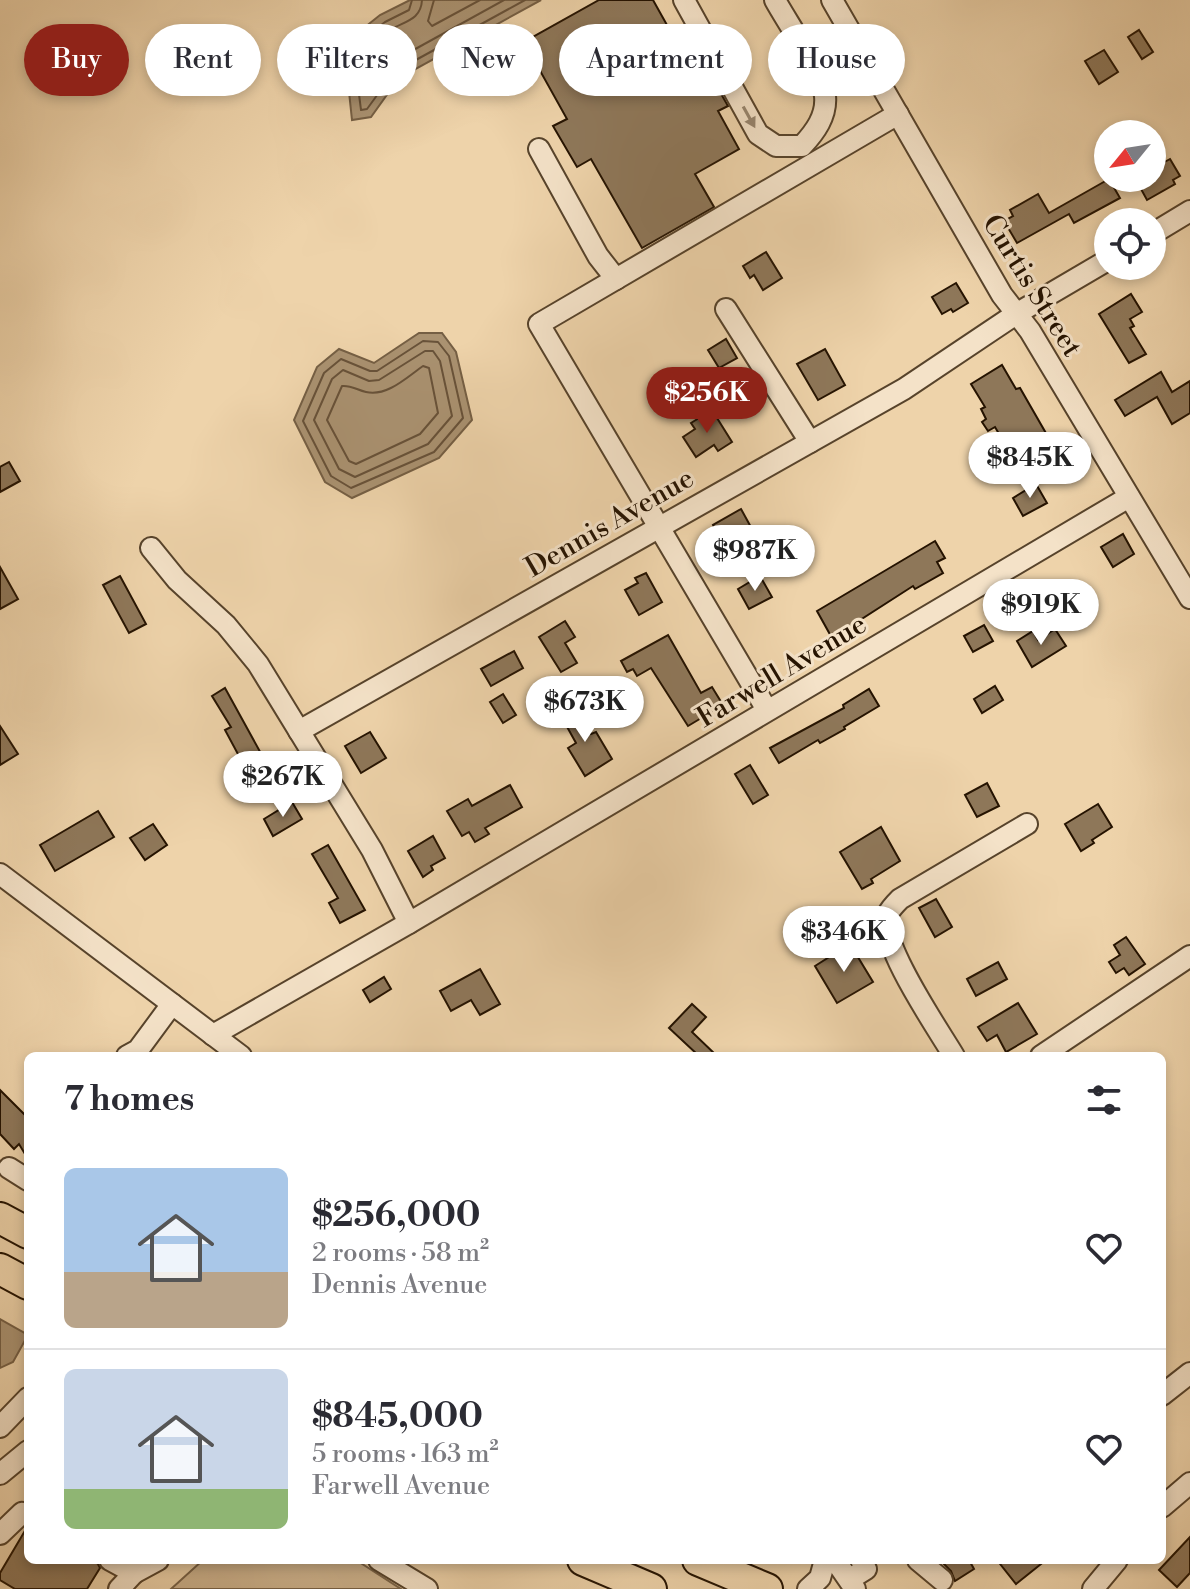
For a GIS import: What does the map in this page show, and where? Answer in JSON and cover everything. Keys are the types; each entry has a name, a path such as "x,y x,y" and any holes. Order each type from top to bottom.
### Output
{"highway":[{"path":"0,1218 24,1231"},
{"path":"0,1250 24,1261"},
{"path":"0,1269 24,1282"},
{"path":"592,1564 651,1589"},
{"path":"708,1564 767,1589"}],"street":[{"path":"684,0 758,134 776,146 802,146 817,130 825,95 775,0"},
{"name":"Curtis Street","path":"832,0 1002,295 1030,331 1190,598"},
{"path":"767,710 539,324 898,114"},
{"path":"539,149 598,256 616,279"},
{"path":"1166,226 1190,211"},
{"name":"Dennis Avenue","path":"299,731 904,389 1016,314 1094,268"},
{"path":"726,309 810,442"},
{"name":"Farwell Avenue","path":"213,1035 409,923 1129,497"},
{"path":"151,548 177,580 226,625 258,664 372,850 409,923"},
{"path":"952,1052 893,953 886,931 888,913 900,899 1027,824"},
{"path":"0,874 232,1052"},
{"path":"1047,1052 1190,956"},
{"path":"134,1052 172,1004"},
{"path":"9,1168 24,1177"},
{"path":"1166,1392 1190,1373"},
{"path":"0,1427 24,1402"},
{"path":"0,1474 24,1454"},
{"path":"1166,1495 1190,1483"},
{"path":"0,1534 24,1513"},
{"path":"119,1589 121,1564"},
{"path":"386,1564 427,1589"},
{"path":"808,1589 820,1578 824,1564"},
{"path":"838,1564 853,1584 866,1569 865,1564"},
{"path":"923,1564 942,1580"},
{"path":"1093,1589 1114,1564"}],"shaded area":[{"path":"199,1564 362,1564 401,1589 171,1589"}],"water":[{"path":"410,0 541,0 497,24 433,24 433,59 417,68 417,24 369,24"},
{"path":"349,96 386,96 371,117 352,120"},
{"path":"419,333 442,333 456,352 472,420 439,458 352,498 325,482 294,420 317,367 339,349 374,363"},
{"path":"0,1319 24,1333 24,1342 13,1362 0,1368"}],"building":[{"path":"599,0 653,0 666,24 559,24 559,96 722,96 728,106 718,111 739,149 695,174 714,207 642,248 591,159 577,167 553,126 567,119 543,76 543,31"},
{"path":"1139,30 1153,52 1142,59 1128,37"},
{"path":"1104,50 1118,72 1099,84 1085,61"},
{"path":"1170,159 1180,176 1173,180 1175,184 1166,189 1166,161"},
{"path":"1094,188 1094,192 1117,192 1120,198 1102,208 1094,208 1094,212 1074,223 1069,214 1017,243 1004,221 1013,216 1010,210 1038,194 1049,213"},
{"path":"1143,192 1161,192 1147,200"},
{"path":"766,252 782,278 763,290 754,275 750,278 743,266"},
{"path":"956,283 968,303 953,312 951,309 942,314 932,297"},
{"path":"1131,294 1142,312 1130,319 1134,326 1130,328 1146,354 1129,363 1099,314"},
{"path":"726,339 737,358 719,368 708,350"},
{"path":"825,349 845,385 818,400 797,364"},
{"path":"1002,365 1016,389 1020,388 1047,435 1012,456 995,427 988,431 982,422 986,419 981,409 985,407 971,384"},
{"path":"1161,372 1172,392 1190,381 1190,413 1172,424 1157,397 1125,416 1115,400"},
{"path":"712,410 732,442 718,451 714,445 696,457 683,437 695,429 691,423"},
{"path":"9,462 20,481 0,492 0,467"},
{"path":"1036,484 1047,503 1023,516 1013,498"},
{"path":"741,509 752,529 745,532 765,565 749,574 729,541 723,544 713,525"},
{"path":"1123,534 1134,554 1113,567 1101,547"},
{"path":"935,541 945,558 937,562 943,573 915,589 913,586 832,638 817,611"},
{"path":"0,567 18,599 0,609"},
{"path":"646,573 662,602 639,615 625,590 638,583 635,578"},
{"path":"120,576 146,624 129,633 103,585"},
{"path":"760,576 772,597 749,609 738,589"},
{"path":"565,621 575,637 565,643 577,663 561,672 539,637"},
{"path":"984,625 993,641 973,652 964,636"},
{"path":"1055,629 1066,646 1032,667 1017,641 1033,631 1038,640"},
{"path":"668,635 701,693 712,687 723,705 688,726 651,668 637,676 633,669 627,672 621,661"},
{"path":"514,651 523,668 491,686 481,669"},
{"path":"995,686 1003,700 982,713 974,699"},
{"path":"225,688 264,759 266,757 277,776 246,792 236,774 246,769 225,730 231,727 212,696"},
{"path":"869,689 879,706 845,729 820,743 818,740 779,763 770,748 844,708 843,705"},
{"path":"503,694 516,715 503,723 490,702"},
{"path":"576,708 591,734 596,732 612,759 585,776 568,748 576,743 561,716"},
{"path":"0,726 18,754 0,765"},
{"path":"370,732 386,758 361,773 345,746"},
{"path":"750,765 768,795 753,804 735,774"},
{"path":"987,783 999,806 977,817 965,795"},
{"path":"510,785 522,807 485,828 489,834 475,842 469,832 462,836 447,811 468,799 472,806"},
{"path":"292,802 302,819 273,836 264,819"},
{"path":"1098,804 1112,827 1081,851 1065,824"},
{"path":"98,811 114,837 55,871 40,845"},
{"path":"153,824 167,845 145,860 130,838"},
{"path":"881,827 900,861 871,879 873,883 862,889 840,852"},
{"path":"433,836 445,858 431,866 433,870 423,877 408,851"},
{"path":"328,845 365,910 340,923 329,903 338,898 312,854"},
{"path":"936,899 952,927 935,937 919,908"},
{"path":"1126,937 1145,964 1129,975 1124,968 1116,973 1109,962 1120,955 1114,945"},
{"path":"850,944 873,982 837,1003 815,966"},
{"path":"998,962 1007,979 976,996 967,979"},
{"path":"480,969 500,1004 480,1015 471,1000 451,1011 440,991"},
{"path":"384,977 391,989 370,1002 363,990"},
{"path":"1018,1003 1037,1034 1006,1052 997,1035 987,1041 978,1027"},
{"path":"692,1004 706,1017 692,1032 713,1052 695,1052 669,1028"},
{"path":"0,1090 24,1114 24,1152 19,1144 14,1149 0,1134"},
{"path":"24,1532 24,1564 98,1564 100,1568 87,1589 15,1589 0,1580 0,1573"},
{"path":"1190,1537 1190,1573 1177,1587 1159,1570"},
{"path":"944,1564 971,1564 974,1569 955,1581"},
{"path":"1000,1564 1041,1564 1016,1584"}]}
